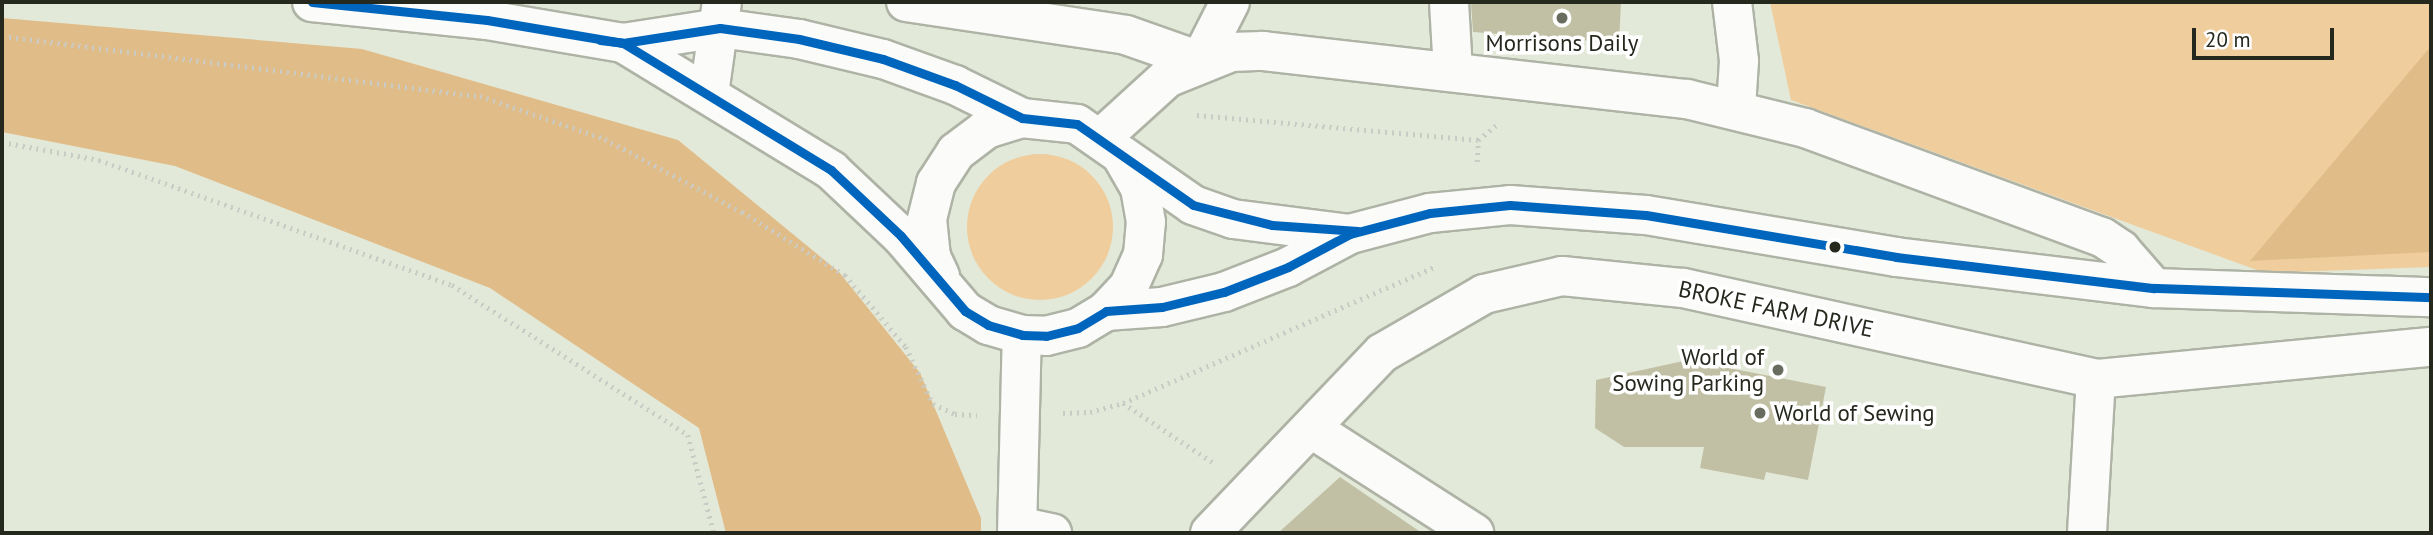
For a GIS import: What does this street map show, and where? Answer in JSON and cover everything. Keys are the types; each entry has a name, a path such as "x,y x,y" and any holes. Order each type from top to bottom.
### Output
{"main road":[{"path":"312,2 487,20 623,43 831,170 866,200 965,311 988,325 1022,335 1046,336 1078,328 1106,311 1129,286 1143,255 1146,222 1142,200 1112,148"},
{"path":"906,2 1126,35 1200,61"},
{"path":"1200,61 1230,2"},
{"path":"1449,2 1453,72"},
{"path":"1732,2 1739,61 1737,108"},
{"path":"623,43 721,15 799,39 883,59 956,85 1022,118 1077,124 1193,205 1233,219 1350,234"},
{"path":"709,94 721,15"},
{"path":"1112,148 1167,78 1200,61 1231,52 1263,51 1626,90 1737,108 1863,148 2102,237 2121,250 2154,288"},
{"path":"947,291 929,244 927,219 936,183 956,152 986,129 1022,118"},
{"path":"1106,311 1162,307 1224,292 1288,267 1350,234 1430,213 1477,208 1591,208 1896,257 2154,288 2431,297"},
{"name":"BROKE FARM DRIVE","path":"1210,533 1254,490 1382,353 1484,294 1562,276 1683,288 2096,379 2431,347"},
{"path":"1022,335 1029,531"},
{"path":"2087,533 2096,379"},
{"path":"1312,429 1474,533"}],"path":[{"path":"2,36 480,96 606,139 742,212 845,275 906,347 933,404 955,414"},
{"path":"1190,115 1478,140 1477,162"},
{"path":"2,142 99,160 452,285 688,435 714,533"},
{"path":"1052,413 1090,412 1123,403 1443,264"},
{"path":"1123,403 1254,490"}],"shaded area":[{"path":"1770,2 2431,2 2431,267 2265,273 1791,100"},
{"path":"2,18 362,49 678,140 839,272 920,373 981,518 981,533 726,533 699,428 490,288 175,166 2,132"},
{"path":"2431,46 2431,252 2250,261"},
{"path":"1040,154 1068,160 1091,176 1107,199 1113,227 1107,255 1091,278 1068,294 1040,300 1012,294 989,278 973,255 967,227 973,199 989,176 1012,160"}],"building":[{"name":"Morrisons Daily","path":"1471,2 1621,2 1619,43 1473,32"},
{"path":"1688,360 1826,387 1808,480 1766,472 1764,480 1700,468 1704,447 1624,447 1595,428 1596,380"},
{"path":"1340,477 1422,533 1278,533"}],"transit line":[{"path":"312,2 487,20 623,43 831,170 901,236 965,311 988,325 1022,335 1046,336 1078,328 1106,311 1162,307 1224,292 1288,267 1350,234 1430,213 1510,205 1646,215 1896,257 2154,288 2431,297"},
{"path":"600,40 623,43 720,28 799,39 883,59 955,85 1022,118 1077,124 1193,205 1272,225 1358,231"}],"place":[{"name":"Morrisons Daily","path":"1562,18"},
{"name":"World of Sowing Parking","path":"1778,370"},
{"name":"World of Sewing","path":"1760,413"}]}
